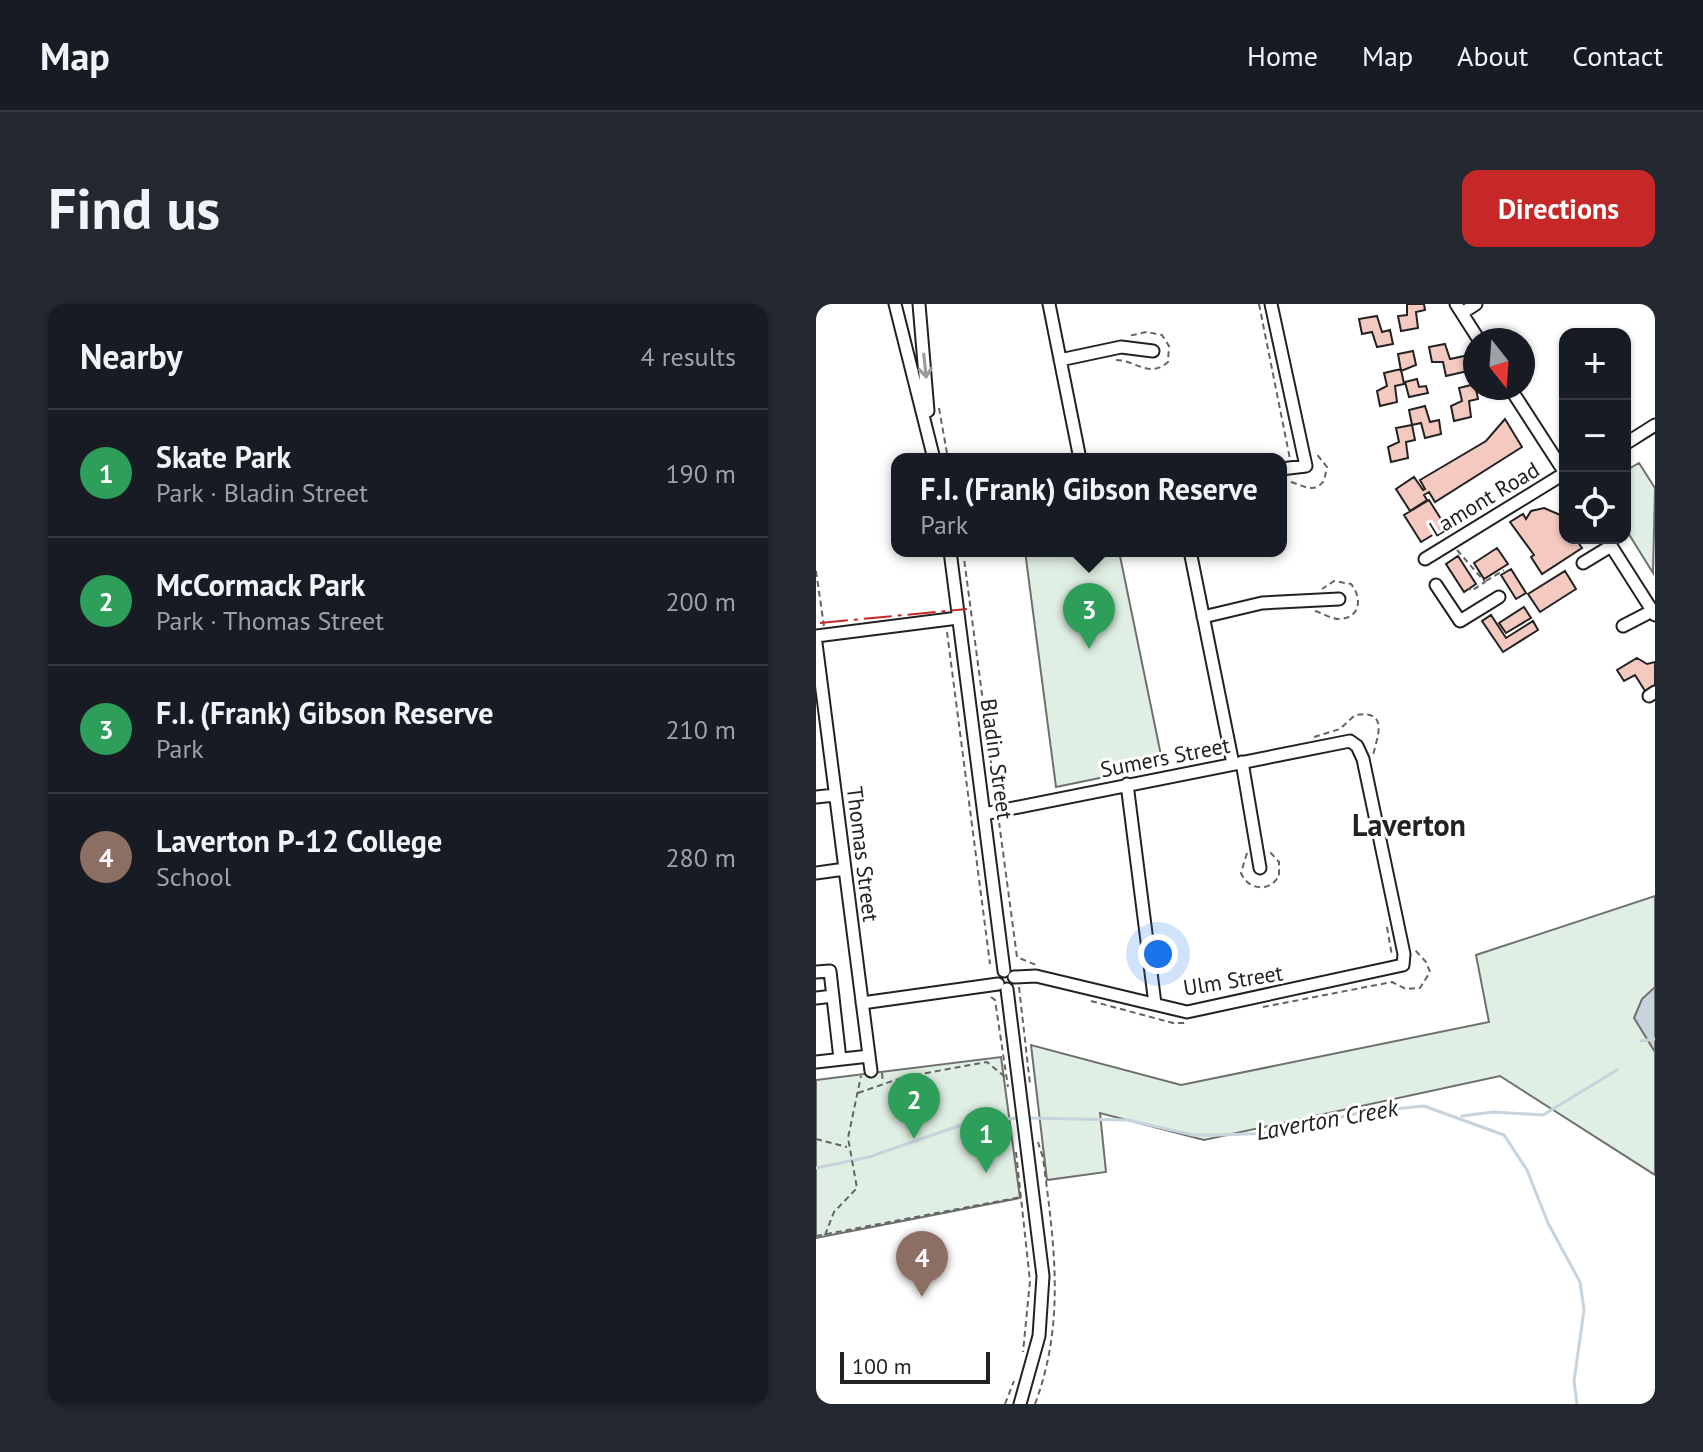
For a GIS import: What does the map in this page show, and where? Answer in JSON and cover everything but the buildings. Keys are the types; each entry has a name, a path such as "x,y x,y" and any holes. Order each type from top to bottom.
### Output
{"street":[{"path":"895,304 929,428"},
{"path":"919,304 933,453"},
{"path":"1049,304 1079,453"},
{"path":"1271,304 1306,466 1287,468"},
{"path":"1471,328 1459,309 1476,304"},
{"path":"1060,360 1121,347 1153,351"},
{"path":"1518,400 1564,472"},
{"path":"1631,440 1655,425"},
{"name":"Lamont Road","path":"1425,559 1559,477"},
{"path":"1583,563 1606,544"},
{"path":"1609,544 1654,613 1623,626"},
{"name":"Bladin Street","path":"951,557 984,814 1013,977"},
{"path":"1191,557 1260,868"},
{"path":"1436,585 1460,621 1499,597"},
{"path":"1203,617 1262,603 1339,599"},
{"path":"819,638 958,618"},
{"name":"Thomas Street","path":"819,638 835,795 862,1003 864,1056 871,1071"},
{"name":"Sumers Street","path":"984,814 1346,741 1354,743 1363,759 1407,968"},
{"path":"1127,784 1155,1004"},
{"path":"816,797 835,795"},
{"path":"816,873 845,869"},
{"name":"Ulm Street","path":"1013,977 1036,976 1187,1012 1407,968"},
{"path":"816,972 830,971 840,1059"},
{"path":"862,1003 1002,986 1013,984 1013,977"},
{"path":"1002,986 1018,1078 1022,1151 1034,1195 1043,1276 1035,1358 1020,1404"},
{"path":"816,998 833,996"},
{"path":"816,1062 864,1056"}],"path":[{"path":"1259,304 1291,458 1287,459"},
{"path":"1452,542 1466,565 1485,582"},
{"path":"964,557 1017,957 1044,967"},
{"path":"1469,588 1471,591 1504,570"},
{"path":"816,571 819,638"},
{"path":"945,620 990,964"},
{"path":"1308,738 1334,732 1352,717 1366,715 1378,724 1380,731 1374,762"},
{"path":"1386,926 1392,956 1388,962"},
{"path":"1258,1008 1392,982 1406,989 1420,988 1429,978 1429,967 1411,944"},
{"path":"1013,977 1031,1076"},
{"path":"857,1093 904,1077 987,1062 1005,1078 992,996"},
{"path":"1082,998 1173,1023 1196,1021"},
{"path":"825,1235 834,1212 856,1191 848,1148 864,1056"},
{"path":"816,1139 848,1148"},
{"path":"1022,1151 1020,1197 1030,1281 1023,1353"},
{"path":"816,1236 1034,1195"},
{"path":"1005,1404 1015,1379"}],"green space":[{"path":"1639,463 1655,488 1653,573 1631,538 1631,468"},
{"path":"1026,557 1120,557 1163,765 1056,787"},
{"path":"1655,896 1655,1175 1500,1076 1204,1140 1100,1113 1106,1172 1047,1180 1031,1045 1181,1085 1489,1022 1476,955"},
{"path":"1001,1057 1020,1198 816,1238 816,1080"}],"shaded area":[{"path":"1655,987 1655,1052 1634,1018 1642,999"}],"waterway":[{"path":"1641,1041 1655,1039"},
{"path":"1462,1116 1493,1112 1543,1115 1617,1070"},
{"name":"Laverton Creek","path":"1027,1118 1128,1120 1193,1135 1220,1135 1272,1133 1363,1112 1424,1106 1504,1135 1527,1170 1548,1223 1580,1282 1584,1310 1574,1381 1577,1404"},
{"name":"Laverton Creek","path":"816,1168 869,1157 973,1121 1020,1118"}],"power":[{"path":"820,623 967,609"}],"place":[{"name":"F.I. (Frank) Gibson Reserve","path":"1089,649"},
{"name":"McCormack Park","path":"914,1139"},
{"name":"Skate Park","path":"986,1173"},
{"name":"Laverton P-12 College","path":"922,1297"}],"district":[{"name":"Laverton","path":"1409,826"}]}
